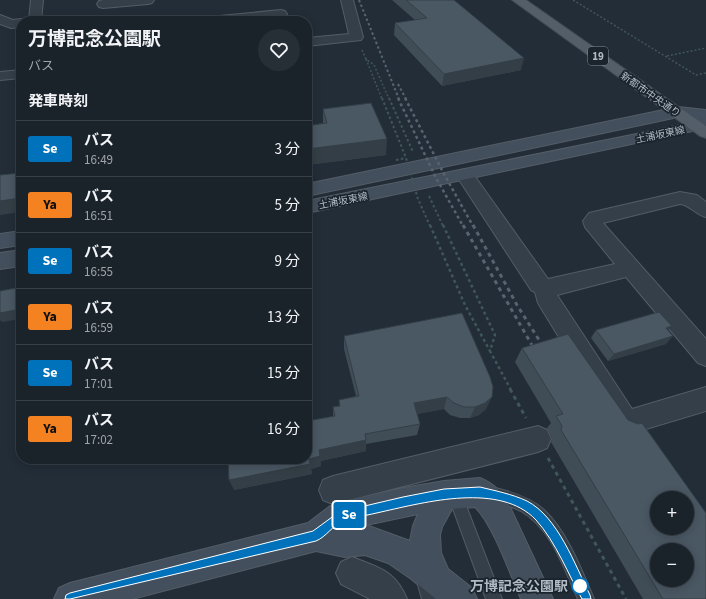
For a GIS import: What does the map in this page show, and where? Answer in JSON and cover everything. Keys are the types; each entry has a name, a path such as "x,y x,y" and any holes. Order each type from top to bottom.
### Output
{"main road":[{"name":"新都市中央通り","path":"518,0 703,122"},
{"name":"新都市中央通り","path":"537,0 657,82"},
{"name":"土浦坂東線","path":"312,189 681,107"},
{"name":"土浦坂東線","path":"312,206 465,175 703,122"},
{"path":"0,241 16,239"},
{"path":"0,261 16,259"},
{"path":"429,581 428,563 424,549 424,535 432,515 460,493"},
{"path":"70,599 316,536 339,517 403,502 460,493 492,503 500,514 537,599"},
{"path":"316,536 345,542 365,540 397,551 429,581 461,599"}],"street":[{"path":"35,16 37,0"},
{"path":"104,7 148,0"},
{"path":"280,0 282,16"},
{"path":"312,41 356,37 347,0"},
{"path":"0,19 11,24 16,24"},
{"path":"0,76 16,74"},
{"path":"465,175 534,277 539,284 545,288 555,287 630,268"},
{"path":"706,211 690,199 680,198 596,218 593,221 594,227 706,356"},
{"path":"545,288 546,297 626,422 706,400"},
{"path":"333,490 538,439"},
{"path":"352,573 373,582 389,594 391,599"}],"lane":[{"path":"494,599 460,493 507,498 524,505 539,515 551,530 586,599"}],"path":[{"path":"573,0 696,75 706,73"},
{"path":"356,37 406,158 418,199 466,305 626,599"},
{"path":"666,56 706,48"},
{"path":"366,59 374,65 415,156"},
{"path":"396,160 406,158"},
{"path":"429,196 495,334 490,351"}],"building":[{"path":"406,0 454,0 524,58 444,74 395,23 427,18"},
{"path":"371,103 387,139 312,148 312,125 327,123 323,109"},
{"path":"16,173 16,199 0,201 0,175"},
{"path":"16,288 16,310 0,313 0,291"},
{"path":"659,312 672,326 666,328 673,336 614,354 596,330"},
{"path":"462,313 490,377 493,387 492,397 485,403 475,407 464,407 454,403 447,397 414,403 420,424 365,434 366,440 319,450 320,456 312,458 312,420 335,416 333,407 340,406 339,400 359,396 344,336"},
{"path":"568,334 628,420 638,424 642,423 690,491 650,491 650,535 694,535 694,496 706,513 706,599 663,599 656,587 694,587 694,543 650,543 650,577 561,430 562,426 556,416 563,414 522,348"},
{"path":"228,464 310,464 229,480"}],"railway":[{"path":"359,0 399,99"},
{"path":"398,84 406,99"},
{"path":"398,98 435,176 463,226"},
{"path":"405,98 444,174 473,226"},
{"path":"463,225 537,354"},
{"path":"473,225 517,305 546,351"}],"bus line":[{"name":"Se","path":"70,599 316,536 339,517 444,494 480,492 507,498 524,505 539,515 551,530 563,551 586,599"}],"place":[{"name":"万博記念公園駅","path":"580,586"}]}
